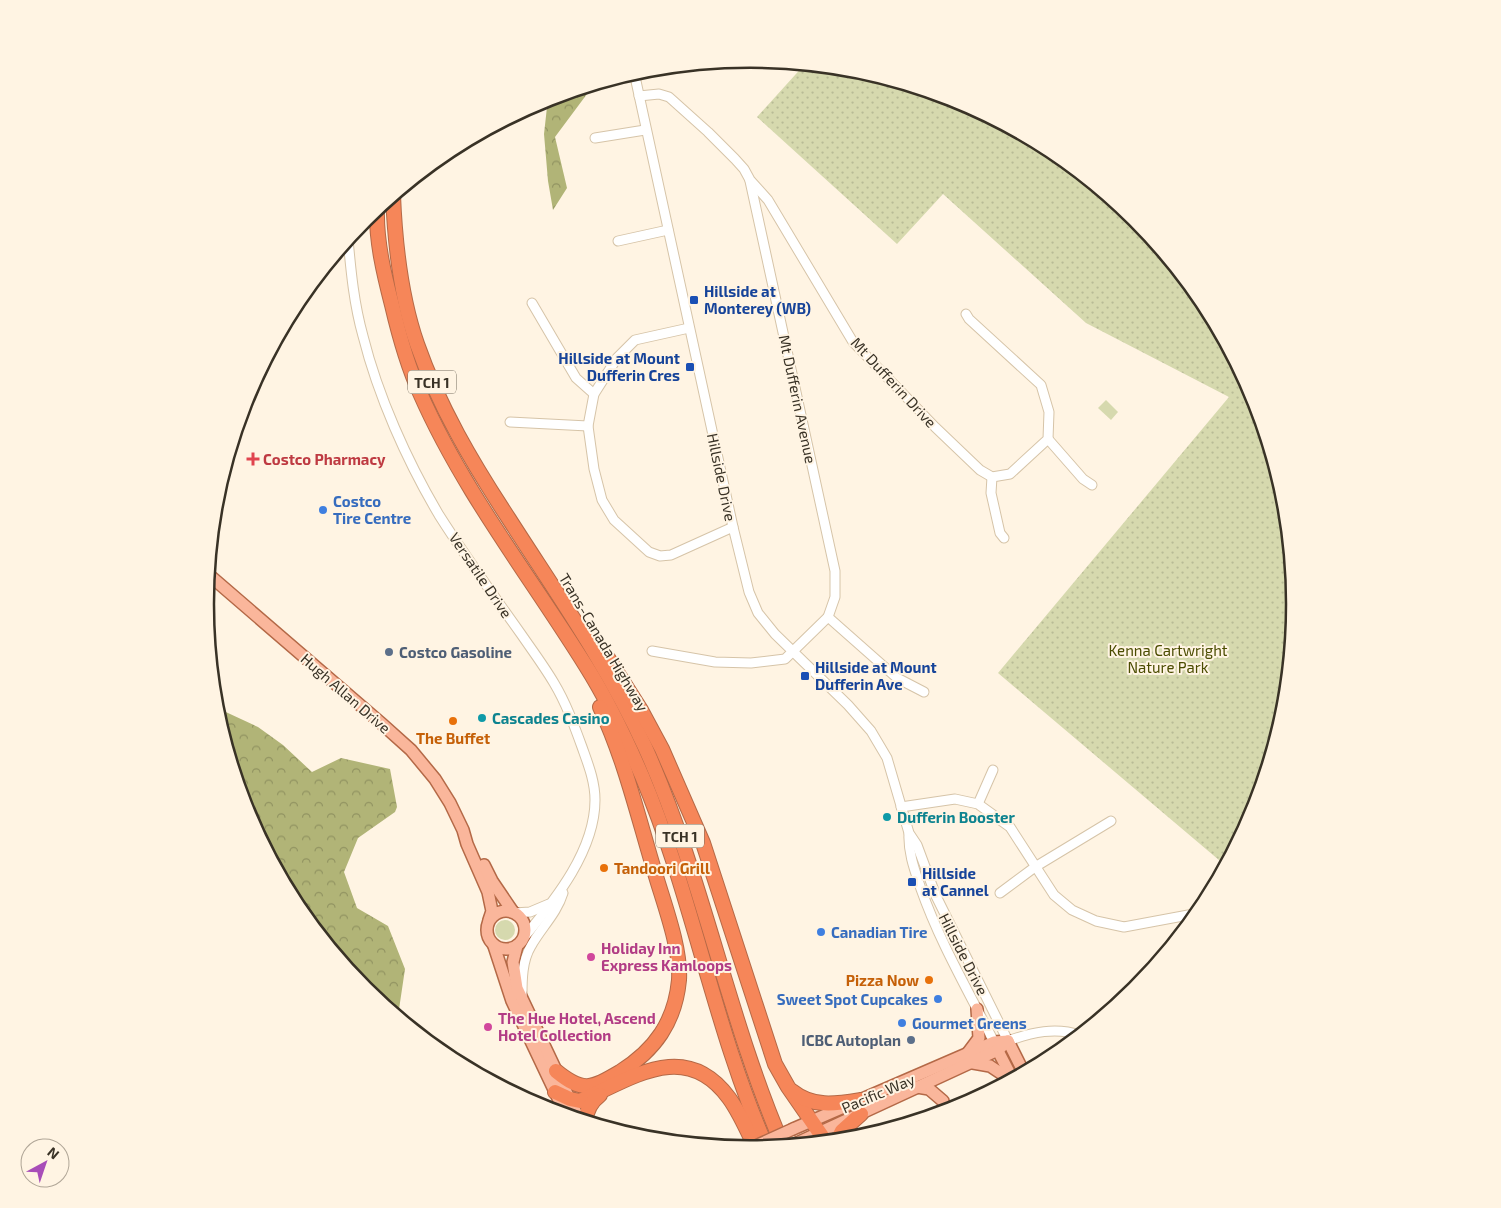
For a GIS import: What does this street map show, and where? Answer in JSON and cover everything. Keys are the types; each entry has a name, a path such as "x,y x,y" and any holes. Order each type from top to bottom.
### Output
{"highway":[{"name":"Trans-Canada Highway","path":"393,204 394,227 402,282 416,342 433,386 463,445 612,681 663,788 758,1083 780,1139"},
{"name":"Trans-Canada Highway","path":"376,220 387,287 403,349 419,392 440,436 481,506 587,668 619,726 652,800 725,1032 764,1140"},
{"path":"558,594 597,641 620,676 645,718 675,776 703,843 775,1064 788,1087 819,1132"},
{"path":"556,1071 576,1085 592,1086 621,1071 642,1057 651,1048 664,1029 674,1008 679,980 677,955 670,923 618,752 602,711 580,671 567,636"},
{"path":"735,1011 755,1050 770,1092 792,1138"},
{"path":"555,1092 570,1099 580,1101 655,1068 678,1066 694,1069 716,1083 728,1097 751,1140"},
{"path":"788,1087 801,1098 816,1104 861,1107"},
{"path":"587,1115 591,1103 606,1090"},
{"path":"841,1132 861,1107"}],"main road":[{"name":"Hugh Allan Drive","path":"215,580 411,750 435,779 462,830 488,892 492,910 489,920"},
{"name":"Hugh Allan Drive","path":"462,830 473,843 492,881 514,913"},
{"path":"562,1106 512,1001 494,946 487,936 486,930 489,920 503,911 514,913 525,924 525,936 517,946 513,962 517,988 575,1111"},
{"path":"494,946 505,950 517,946"},
{"path":"977,1009 979,1038 968,1059 990,1066 1006,1076"},
{"name":"Pacific Way","path":"770,1139 793,1129 819,1132 861,1107 1008,1041"},
{"name":"Hillside Drive","path":"1008,1041 1021,1068"},
{"name":"Hillside Drive","path":"996,1046 1009,1074"},
{"name":"Pacific Way","path":"861,1107 916,1088 945,1074 968,1059"},
{"path":"916,1088 929,1089 943,1100 937,1086 945,1074"}],"street":[{"name":"Hillside Drive","path":"636,80 733,527 749,592 758,613 775,634 848,705 871,731 887,758 909,833 917,845 945,917 1008,1041"},
{"name":"Mt Dufferin Drive","path":"639,96 659,94 670,97 735,159 768,200 853,342 935,427 980,470 992,477"},
{"path":"595,138 646,130"},
{"name":"Mt Dufferin Avenue","path":"750,180 835,571 835,597 828,617"},
{"path":"618,242 668,230"},
{"name":"Versatile Drive","path":"349,248 351,276 362,336 376,379 420,480 439,515 553,682 576,730 591,774 595,799 592,826 588,840 565,886 525,936"},
{"path":"532,303 576,378 594,394"},
{"path":"966,314 968,319 1041,385 1049,412 1048,439 1083,479 1092,485"},
{"path":"689,328 635,340 617,358 594,394 588,426 594,469 602,500 614,520 650,552 660,556 671,555 733,527"},
{"path":"510,422 588,426"},
{"path":"1004,538 1000,533 991,493 992,477 1010,474 1048,439"},
{"path":"652,651 715,662 751,663 785,659 828,617 897,678 924,692"},
{"path":"978,804 993,770"},
{"path":"901,807 955,799 978,804 1010,827 1054,895 1072,910 1096,921 1124,927 1187,915"},
{"path":"1000,893 1035,867 1111,820"},
{"name":"Hillside Drive","path":"909,833 909,848 925,900 947,951 996,1046"},
{"path":"522,999 525,963 530,948 559,905 565,886"},
{"name":"Versatile Drive","path":"514,913 530,912 554,901"},
{"name":"Pacific Way","path":"1008,1041 1028,1034 1054,1030 1072,1033"}],"green space":[{"name":"Kenna Cartwright Nature Park","path":"799,70 855,78 889,86 956,108 1019,139 1077,178 1130,225 1154,250 1197,306 1232,367 1259,432 1269,465 1278,508 1286,569 1286,639 1277,709 1259,776 1232,841 1221,862 998,673 1229,397 1086,323 943,194 897,244 757,117"},
{"path":"587,93 555,137 567,188 553,210 548,181 544,134 547,107"},
{"path":"1106,400 1118,412 1111,420 1098,408"},
{"path":"225,711 258,727 283,745 312,772 341,758 390,769 397,807 395,812 358,838 344,872 357,908 388,926 405,969 399,1009 347,958 304,902 269,841 255,809 242,776"},
{"path":"505,920 512,923 515,930 512,937 505,940 498,937 495,930 498,923"}],"place":[{"name":"Hillside at Monterey (WB)","path":"694,300"},
{"name":"Hillside at Mount Dufferin Cres","path":"690,367"},
{"name":"Costco Pharmacy","path":"253,459"},
{"name":"Costco Tire Centre","path":"323,510"},
{"name":"Costco Gasoline","path":"389,652"},
{"name":"Hillside at Mount Dufferin Ave","path":"805,676"},
{"name":"Cascades Casino","path":"482,718"},
{"name":"The Buffet","path":"453,721"},
{"name":"Dufferin Booster","path":"887,817"},
{"name":"Tandoori Grill","path":"604,868"},
{"name":"Hillside at Cannel","path":"912,882"},
{"name":"Canadian Tire","path":"821,932"},
{"name":"Holiday Inn Express Kamloops","path":"591,957"},
{"name":"Pizza Now","path":"929,980"},
{"name":"Sweet Spot Cupcakes","path":"938,999"},
{"name":"Gourmet Greens","path":"902,1023"},
{"name":"The Hue Hotel, Ascend Hotel Collection","path":"488,1027"},
{"name":"ICBC Autoplan","path":"911,1040"}]}
